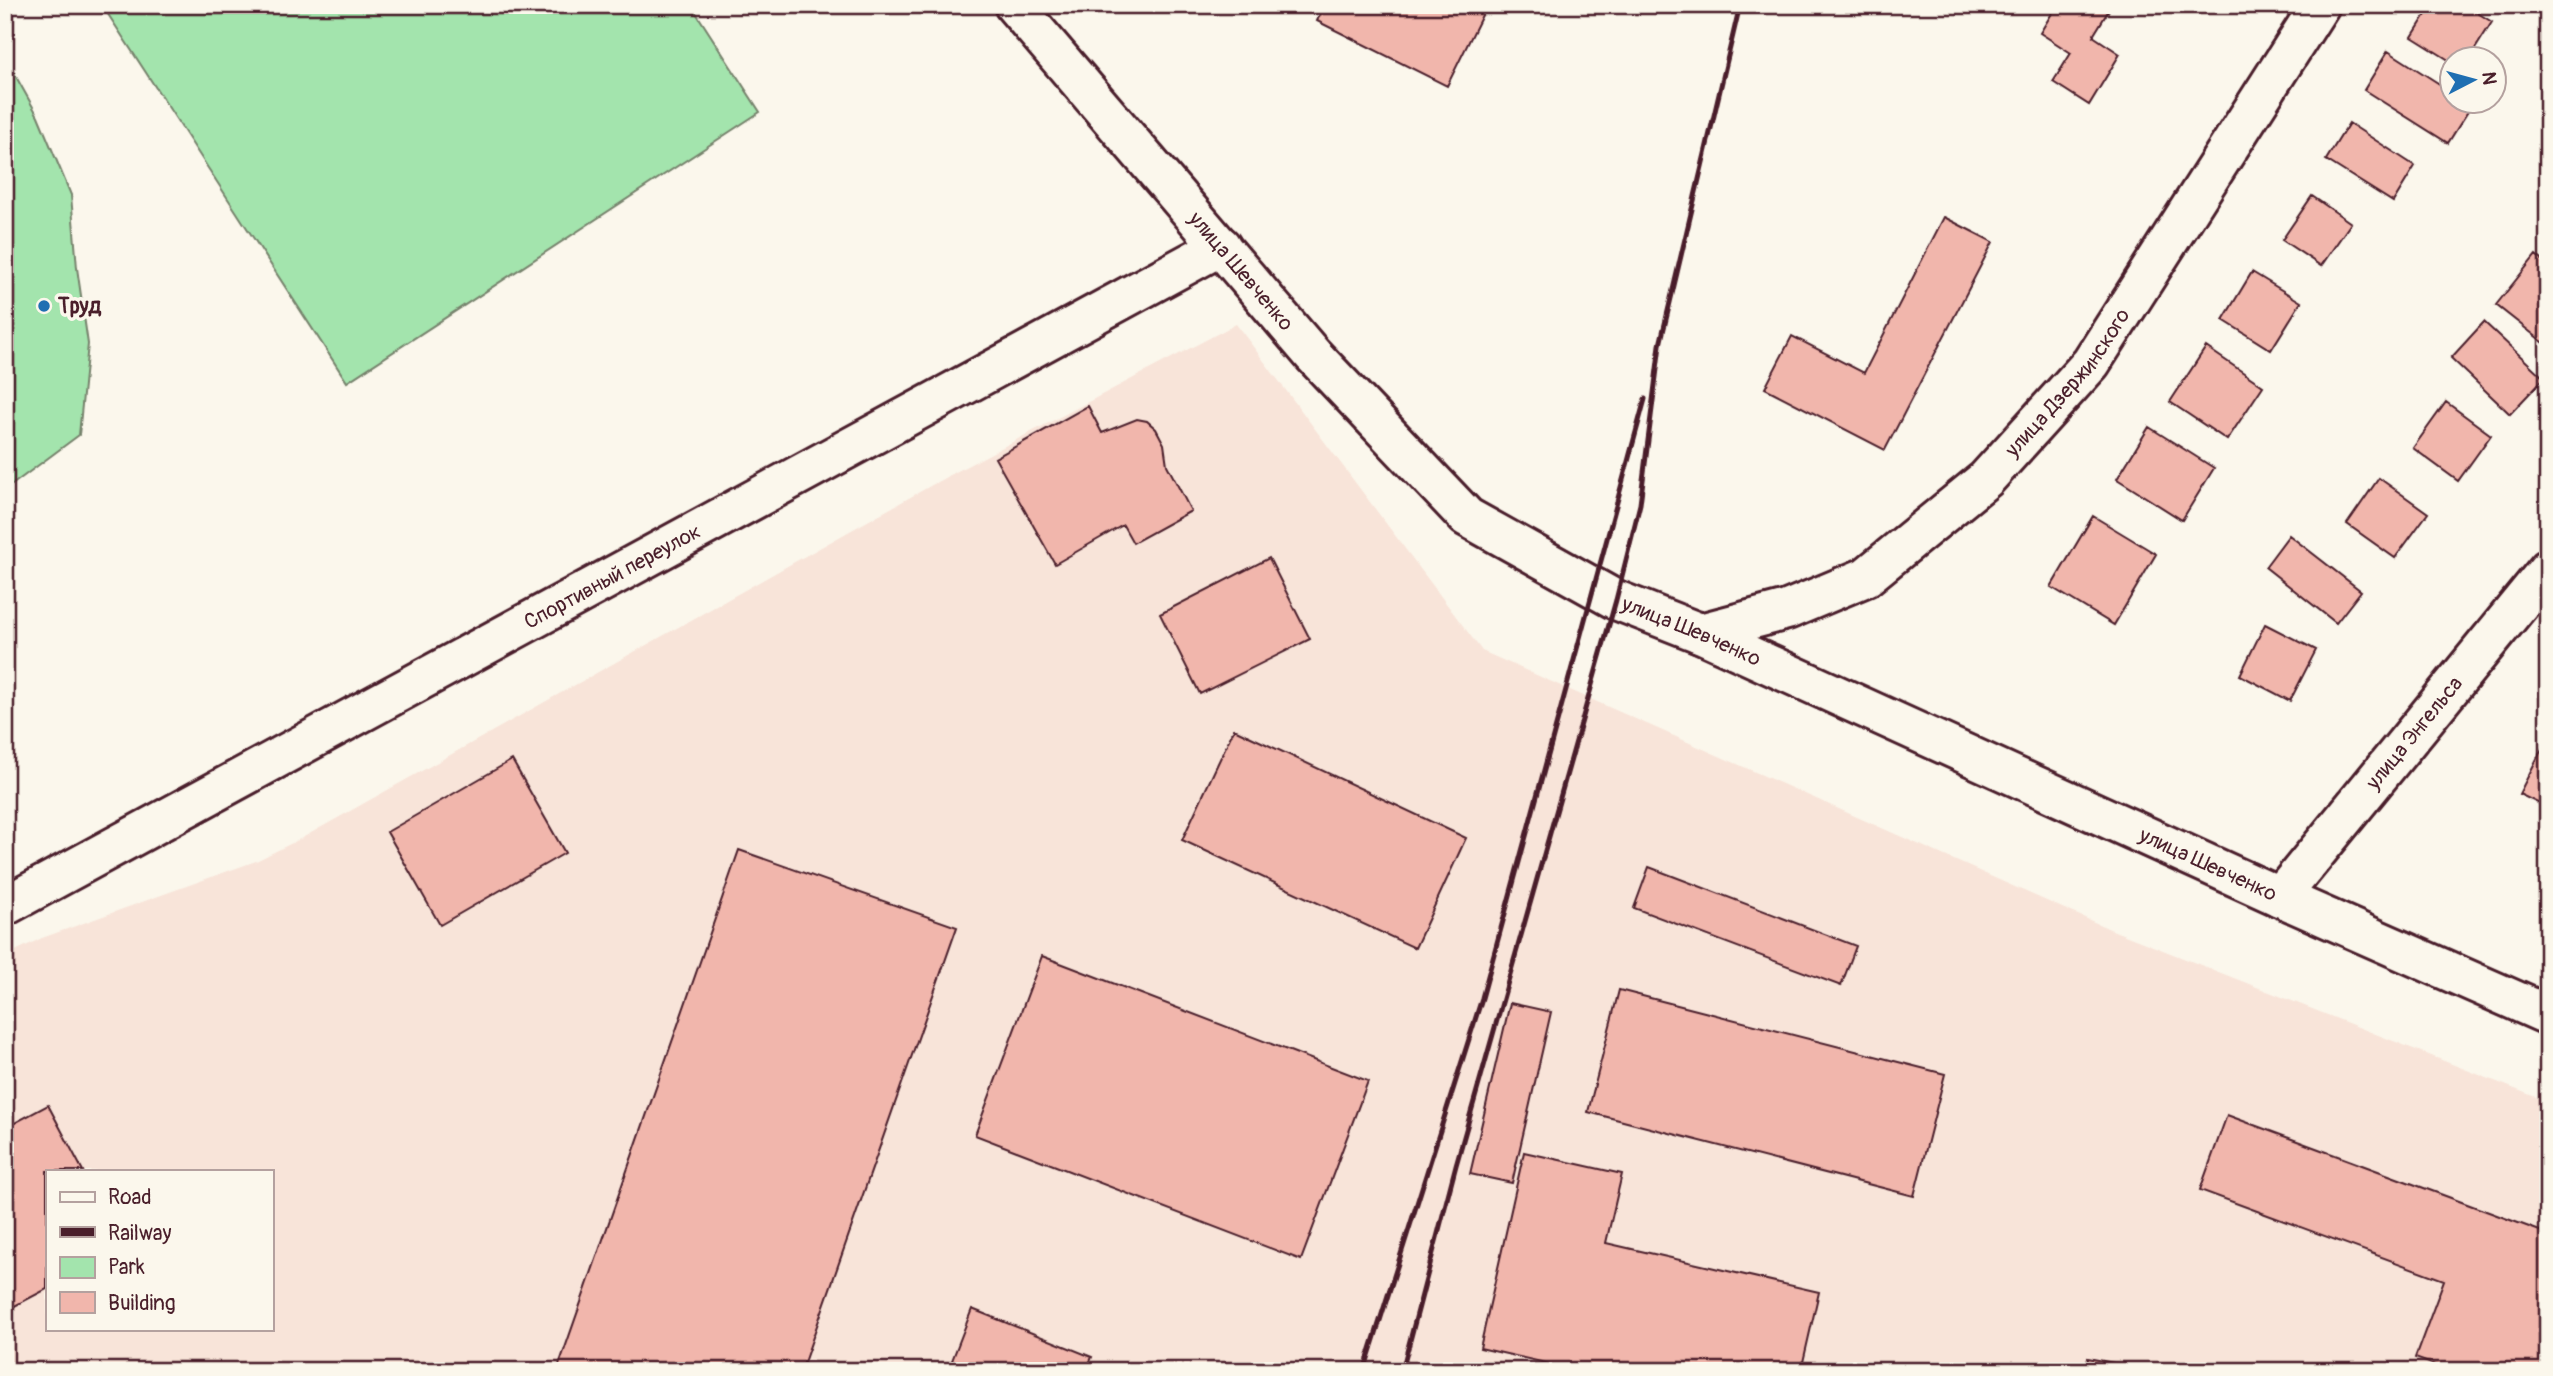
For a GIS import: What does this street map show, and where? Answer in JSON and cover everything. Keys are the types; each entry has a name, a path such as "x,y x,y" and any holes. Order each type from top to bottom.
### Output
{"street":[{"name":"улица Шевченко","path":"1014,5 1313,355 1467,517 1616,600 1700,633 2280,897 2548,1014"},
{"name":"улица Дзержинского","path":"1700,633 1787,610 1866,577 1986,479 2091,363 2320,5"},
{"name":"Спортивный переулок","path":"5,906 1221,246"},
{"name":"улица Энгельса","path":"2280,897 2548,569"}],"shaded area":[{"path":"1236,324 1482,651 2112,930 2548,1102 2548,1371 5,1371 5,956 42,938 256,861 302,838 948,476"}],"green space":[{"path":"102,5 691,5 760,112 347,382"},
{"name":"Труд","path":"5,57 38,116 71,195 77,268 88,344 79,435 5,490"}],"building":[{"path":"1324,5 1487,5 1447,86 1317,21"},
{"path":"2057,5 2112,5 2093,36 2120,54 2089,105 2053,82 2071,53 2040,33"},
{"path":"2432,5 2465,5 2492,22 2477,46 2438,46 2438,53 2412,37"},
{"path":"2388,51 2438,83 2438,116 2465,116 2448,143 2364,90"},
{"path":"2349,123 2415,166 2393,202 2326,160"},
{"path":"2312,196 2351,223 2321,266 2282,240"},
{"path":"1944,217 1993,242 1885,450 1765,388 1792,336 1864,373"},
{"path":"2536,255 2548,265 2548,346 2496,305"},
{"path":"2252,272 2301,302 2271,350 2223,320"},
{"path":"2484,322 2544,378 2510,414 2451,358"},
{"path":"2206,347 2263,386 2227,440 2170,402"},
{"path":"2446,402 2491,435 2458,481 2413,448"},
{"path":"1088,406 1102,433 1137,419 1147,421 1156,429 1164,444 1167,465 1191,511 1133,543 1123,525 1055,564 995,458"},
{"path":"2149,427 2214,468 2182,520 2117,479"},
{"path":"2379,478 2428,513 2395,558 2347,524"},
{"path":"2093,516 2156,554 2114,625 2051,587"},
{"path":"2289,535 2361,591 2336,623 2265,567"},
{"path":"1269,558 1310,639 1200,694 1160,614"},
{"path":"2265,624 2316,650 2290,701 2240,675"},
{"path":"1234,729 1466,838 1415,948 1182,840"},
{"path":"2548,737 2548,808 2519,794"},
{"path":"512,760 565,853 440,925 387,832"},
{"path":"739,850 957,927 801,1371 557,1371"},
{"path":"1649,867 1856,946 1841,986 1634,908"},
{"path":"1042,956 1368,1081 1301,1260 975,1135"},
{"path":"1619,990 1945,1074 1914,1196 1588,1112"},
{"path":"1510,1003 1551,1012 1512,1183 1470,1174"},
{"path":"48,1105 82,1170 46,1170 46,1290 5,1311 5,1128"},
{"path":"2227,1115 2548,1234 2548,1371 2451,1371 2415,1358 2444,1280 2200,1190"},
{"path":"1524,1152 1622,1174 1606,1243 1819,1292 1801,1371 1581,1371 1480,1348"},
{"path":"972,1309 1092,1357 1086,1371 948,1371"},
{"path":"2088,1358 2155,1371 2086,1371"}],"railway":[{"path":"1402,1371 1456,1165 1616,600 1640,504 1660,345 1740,5"},
{"path":"1364,1371 1482,998 1645,399"}],"place":[{"name":"Труд","path":"44,306"}]}
